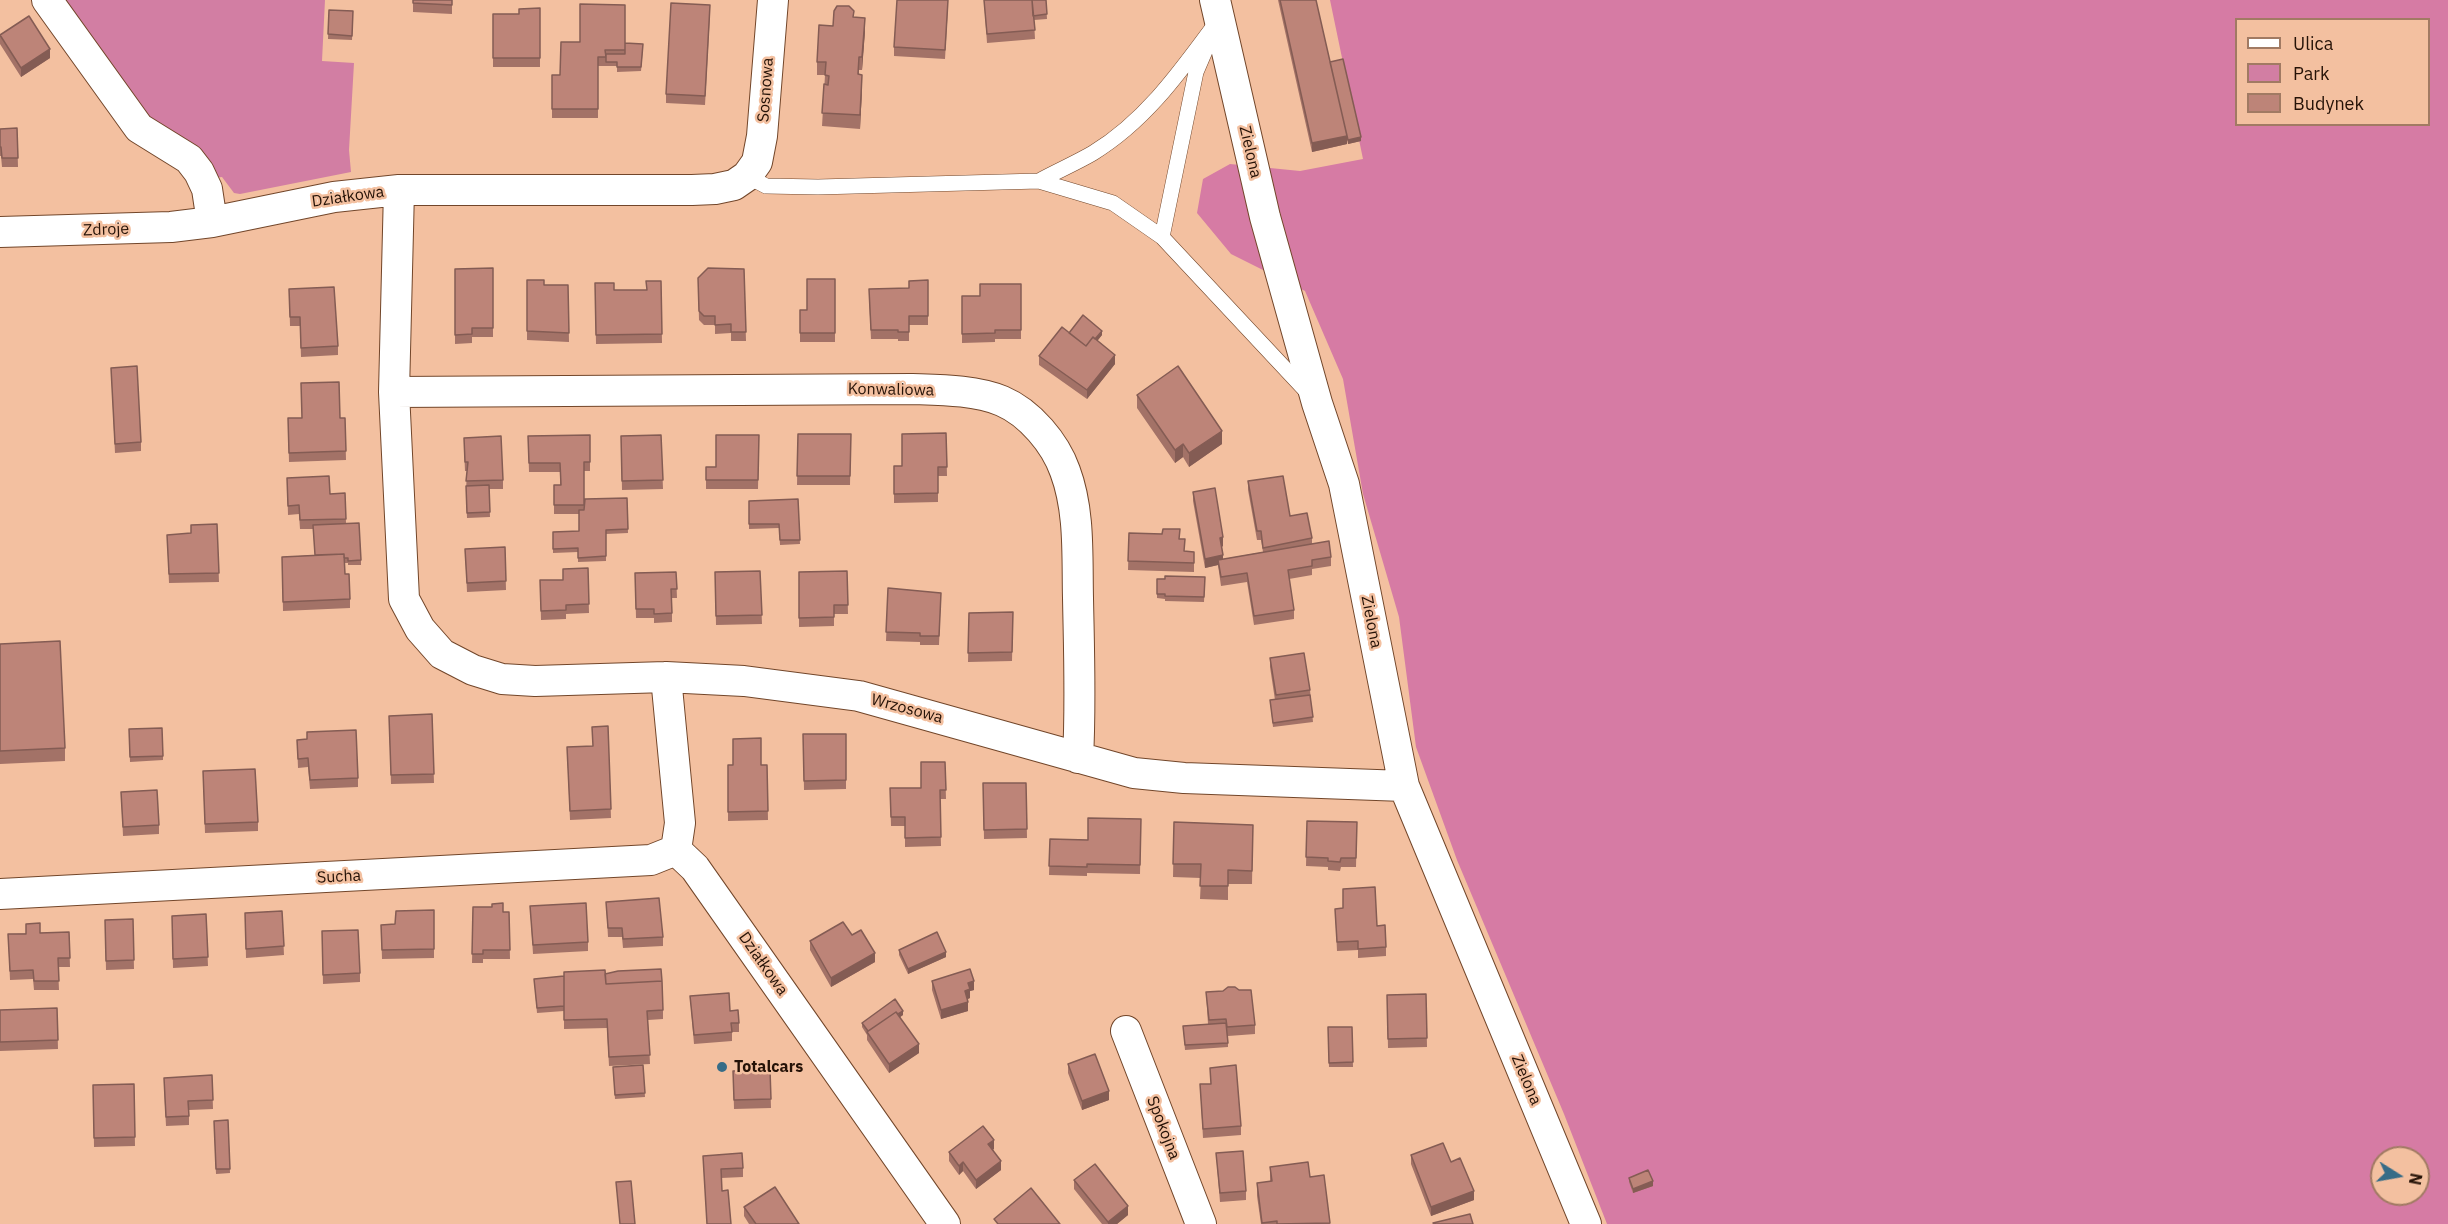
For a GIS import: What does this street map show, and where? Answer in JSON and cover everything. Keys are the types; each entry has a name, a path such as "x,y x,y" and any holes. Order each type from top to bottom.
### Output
{"street":[{"path":"47,0 139,128 189,159 199,172 207,189 212,222"},
{"name":"Sosnowa","path":"747,176 757,162 762,136 772,0"},
{"name":"Zielona","path":"1217,9 1265,217 1317,403 1344,484 1404,786 1586,1224"},
{"path":"399,190 715,189 734,185 747,176"},
{"name":"Działkowa","path":"212,222 334,196 399,190 394,392 404,599 420,629"},
{"name":"Zdroje","path":"0,232 120,230 212,222"},
{"name":"Konwaliowa","path":"394,392 912,389 980,396 1003,402 1025,416 1054,449 1065,471 1072,495 1076,530 1080,693 1077,758"},
{"name":"Wrzosowa","path":"420,629 442,654 473,670 502,679 535,681 666,677 744,681 859,696 1134,773 1184,778 1404,786"},
{"path":"666,677 680,824 676,850"},
{"name":"Działkowa","path":"676,850 695,868 945,1224"},
{"name":"Sucha","path":"0,894 651,860 676,850"},
{"name":"Spokojna","path":"1125,1031 1201,1224"}],"lane":[{"path":"1039,181 1094,153 1139,118 1169,86 1217,9"},
{"path":"1162,237 1196,72 1217,9"},
{"path":"747,176 766,186 818,188 1039,181 1113,203 1162,237 1317,403"}],"green space":[{"path":"57,0 325,0 322,61 354,63 349,150 351,172 240,194 234,193 222,177 213,178 154,128"}],"shaded area":[{"path":"1330,0 2448,0 2448,1224 1607,1224 1564,1114 1457,860 1416,747 1399,617 1363,494 1343,379 1305,291 1231,254 1197,213 1203,179 1230,164 1300,171 1363,159"}],"building":[{"path":"413,0 452,0 452,5 413,3"},
{"path":"897,0 948,0 945,50 894,47"},
{"path":"984,0 1032,0 1035,30 987,34"},
{"path":"1032,0 1046,0 1047,14 1033,16"},
{"path":"1280,0 1316,0 1347,136 1312,143"},
{"path":"671,3 710,5 705,96 666,94"},
{"path":"580,4 625,5 625,50 605,50 606,57 598,57 598,109 552,109 552,75 560,75 561,42 580,42"},
{"path":"837,6 849,6 854,11 853,17 865,18 862,57 859,57 858,74 862,75 860,115 822,113 824,84 828,85 829,76 825,75 826,62 817,62 819,25 833,26 834,11"},
{"path":"540,8 540,58 493,58 493,14 519,14 519,9"},
{"path":"329,10 353,11 352,36 328,34"},
{"path":"29,16 50,49 21,68 0,35"},
{"path":"625,43 643,44 641,67 617,67 617,62 606,62 606,54 625,54"},
{"path":"1343,59 1361,137 1348,140 1330,62"},
{"path":"17,128 18,158 2,158 0,129"},
{"path":"493,268 493,328 472,328 472,334 455,335 455,269"},
{"path":"708,268 744,269 746,332 731,332 731,324 715,325 715,316 704,316 699,311 698,278"},
{"path":"807,279 835,279 835,333 800,333 800,310 807,310"},
{"path":"527,280 544,280 544,285 568,285 569,333 527,331"},
{"path":"928,280 928,316 909,316 909,332 871,330 869,289 909,288 909,281"},
{"path":"646,281 661,281 662,334 596,335 595,283 614,283 614,290 647,290"},
{"path":"980,284 1021,284 1021,330 962,334 962,296 980,296"},
{"path":"334,287 338,346 301,348 300,317 290,317 289,289"},
{"path":"1083,315 1102,331 1086,346 1069,333"},
{"path":"1062,327 1086,346 1093,337 1115,355 1087,390 1039,356"},
{"path":"137,366 141,442 115,444 111,368"},
{"path":"1178,366 1222,431 1189,453 1183,444 1175,450 1137,395"},
{"path":"339,382 340,418 345,418 346,451 289,453 288,418 302,418 301,383"},
{"path":"946,433 947,467 938,467 938,493 894,494 894,466 902,466 902,434"},
{"path":"798,434 851,434 850,476 797,476"},
{"path":"590,435 590,462 584,462 584,505 554,505 554,485 561,485 560,463 529,463 528,436"},
{"path":"661,435 663,480 622,481 621,436"},
{"path":"716,435 759,435 758,480 706,480 706,467 716,467"},
{"path":"501,436 503,480 466,481 468,462 465,462 464,438"},
{"path":"329,476 330,494 345,493 346,519 300,520 299,505 288,506 287,478"},
{"path":"1283,476 1290,516 1307,513 1312,538 1263,548 1261,531 1257,531 1248,481"},
{"path":"489,485 490,512 467,513 466,486"},
{"path":"1215,488 1223,537 1220,538 1223,555 1205,559 1193,492"},
{"path":"627,498 628,529 606,530 606,556 578,558 578,548 553,549 553,532 579,531 579,510 584,510 585,499"},
{"path":"798,499 800,540 780,540 779,524 749,524 749,501"},
{"path":"359,523 361,560 348,561 348,558 344,558 344,554 315,555 313,525"},
{"path":"217,524 219,573 169,574 167,535 191,533 191,525"},
{"path":"1163,529 1180,529 1179,539 1185,539 1184,551 1194,552 1194,563 1128,561 1129,533 1162,534"},
{"path":"1329,541 1331,557 1312,560 1312,566 1288,570 1294,610 1254,616 1247,573 1221,577 1218,560"},
{"path":"505,547 506,581 467,583 465,549"},
{"path":"344,554 345,574 349,574 350,599 283,602 282,557"},
{"path":"588,568 589,604 566,605 566,610 541,611 540,580 563,580 563,569"},
{"path":"760,571 762,615 716,616 715,572"},
{"path":"847,571 848,605 834,605 834,617 799,618 799,572"},
{"path":"676,572 677,589 671,589 672,613 654,614 654,609 636,609 635,573"},
{"path":"1165,576 1205,577 1204,597 1157,594 1157,579 1165,579"},
{"path":"888,588 941,593 939,636 886,632"},
{"path":"1013,612 1012,652 968,653 969,613"},
{"path":"60,641 65,748 0,751 0,644"},
{"path":"1304,653 1310,690 1276,695 1270,658"},
{"path":"1310,695 1313,717 1273,723 1270,700"},
{"path":"432,714 434,774 391,775 389,716"},
{"path":"608,726 611,809 570,811 567,747 593,746 592,727"},
{"path":"162,728 163,756 130,757 129,729"},
{"path":"356,730 358,778 310,780 308,758 298,759 297,740 307,739 307,732"},
{"path":"803,734 846,734 846,780 804,781"},
{"path":"761,738 761,765 767,765 768,811 728,812 728,765 733,765 733,739"},
{"path":"921,762 945,762 946,790 940,790 941,837 905,838 905,817 891,817 890,788 921,788"},
{"path":"255,769 258,822 205,824 203,771"},
{"path":"983,783 1026,783 1027,829 984,830"},
{"path":"157,790 159,825 123,827 121,792"},
{"path":"1088,818 1141,819 1140,865 1049,866 1050,839 1088,840"},
{"path":"1307,821 1357,822 1356,858 1341,858 1340,862 1328,861 1328,858 1306,857"},
{"path":"1174,822 1253,825 1252,871 1228,870 1228,886 1200,886 1201,864 1173,864"},
{"path":"1375,887 1377,926 1385,925 1386,947 1358,949 1358,941 1337,942 1335,909 1343,908 1343,889"},
{"path":"659,898 663,937 623,939 622,928 608,928 606,902"},
{"path":"503,903 503,912 509,912 510,950 483,950 483,954 472,954 473,907 492,907 492,904"},
{"path":"586,903 588,942 533,945 530,906"},
{"path":"434,910 434,949 382,950 381,925 395,924 396,911"},
{"path":"282,911 284,946 246,949 245,913"},
{"path":"206,914 208,957 173,959 172,916"},
{"path":"133,919 134,960 106,961 105,920"},
{"path":"843,922 852,935 861,930 875,953 831,978 810,941"},
{"path":"40,923 40,933 69,932 70,958 58,958 59,981 34,981 33,970 10,971 8,934 26,934 26,924"},
{"path":"358,930 360,973 323,975 322,931"},
{"path":"937,932 946,952 908,969 899,950"},
{"path":"661,969 662,981 606,984 605,974 618,971"},
{"path":"970,969 974,981 968,983 970,989 965,991 968,1002 941,1010 932,981"},
{"path":"605,970 606,984 662,981 663,1010 647,1011 650,1055 609,1057 607,1019 564,1020 564,972"},
{"path":"564,976 564,1006 537,1008 534,979"},
{"path":"1228,987 1251,990 1255,1025 1227,1027 1226,1019 1209,1020 1206,992 1223,991"},
{"path":"729,993 730,1011 738,1010 739,1023 731,1023 732,1032 694,1035 690,996"},
{"path":"1426,994 1427,1038 1388,1039 1387,995"},
{"path":"895,999 903,1011 898,1014 896,1012 868,1031 862,1023"},
{"path":"57,1008 58,1040 0,1042 0,1010"},
{"path":"896,1012 919,1044 889,1064 867,1032"},
{"path":"1226,1023 1228,1043 1185,1045 1183,1026"},
{"path":"1328,1027 1352,1027 1353,1062 1329,1063"},
{"path":"1095,1054 1109,1091 1082,1101 1068,1064"},
{"path":"643,1065 645,1093 615,1095 613,1067"},
{"path":"1236,1065 1241,1126 1203,1129 1200,1084 1211,1084 1210,1068"},
{"path":"770,1070 771,1099 734,1100 733,1071"},
{"path":"212,1075 213,1100 188,1101 189,1116 166,1117 164,1078"},
{"path":"134,1084 135,1137 94,1138 93,1085"},
{"path":"228,1120 230,1169 216,1169 214,1121"},
{"path":"983,1126 994,1140 988,1144 1001,1161 976,1180 963,1162 959,1166 949,1152"},
{"path":"1443,1143 1451,1162 1460,1158 1474,1191 1431,1207 1411,1155"},
{"path":"1243,1151 1246,1191 1220,1193 1216,1153"},
{"path":"742,1153 743,1168 721,1169 722,1191 728,1190 731,1224 707,1224 703,1156"},
{"path":"1308,1162 1310,1177 1324,1175 1330,1223 1277,1224 1277,1221 1262,1223 1257,1183 1272,1181 1270,1167"},
{"path":"1095,1164 1128,1206 1108,1222 1074,1180"},
{"path":"1648,1170 1653,1181 1633,1189 1629,1178"},
{"path":"631,1181 635,1224 620,1224 616,1182"},
{"path":"775,1187 799,1224 756,1224 744,1207"},
{"path":"1031,1188 1060,1224 998,1224 994,1219"},
{"path":"1470,1214 1473,1224 1433,1223"}],"place":[{"name":"Totalcars","path":"722,1067"}]}
